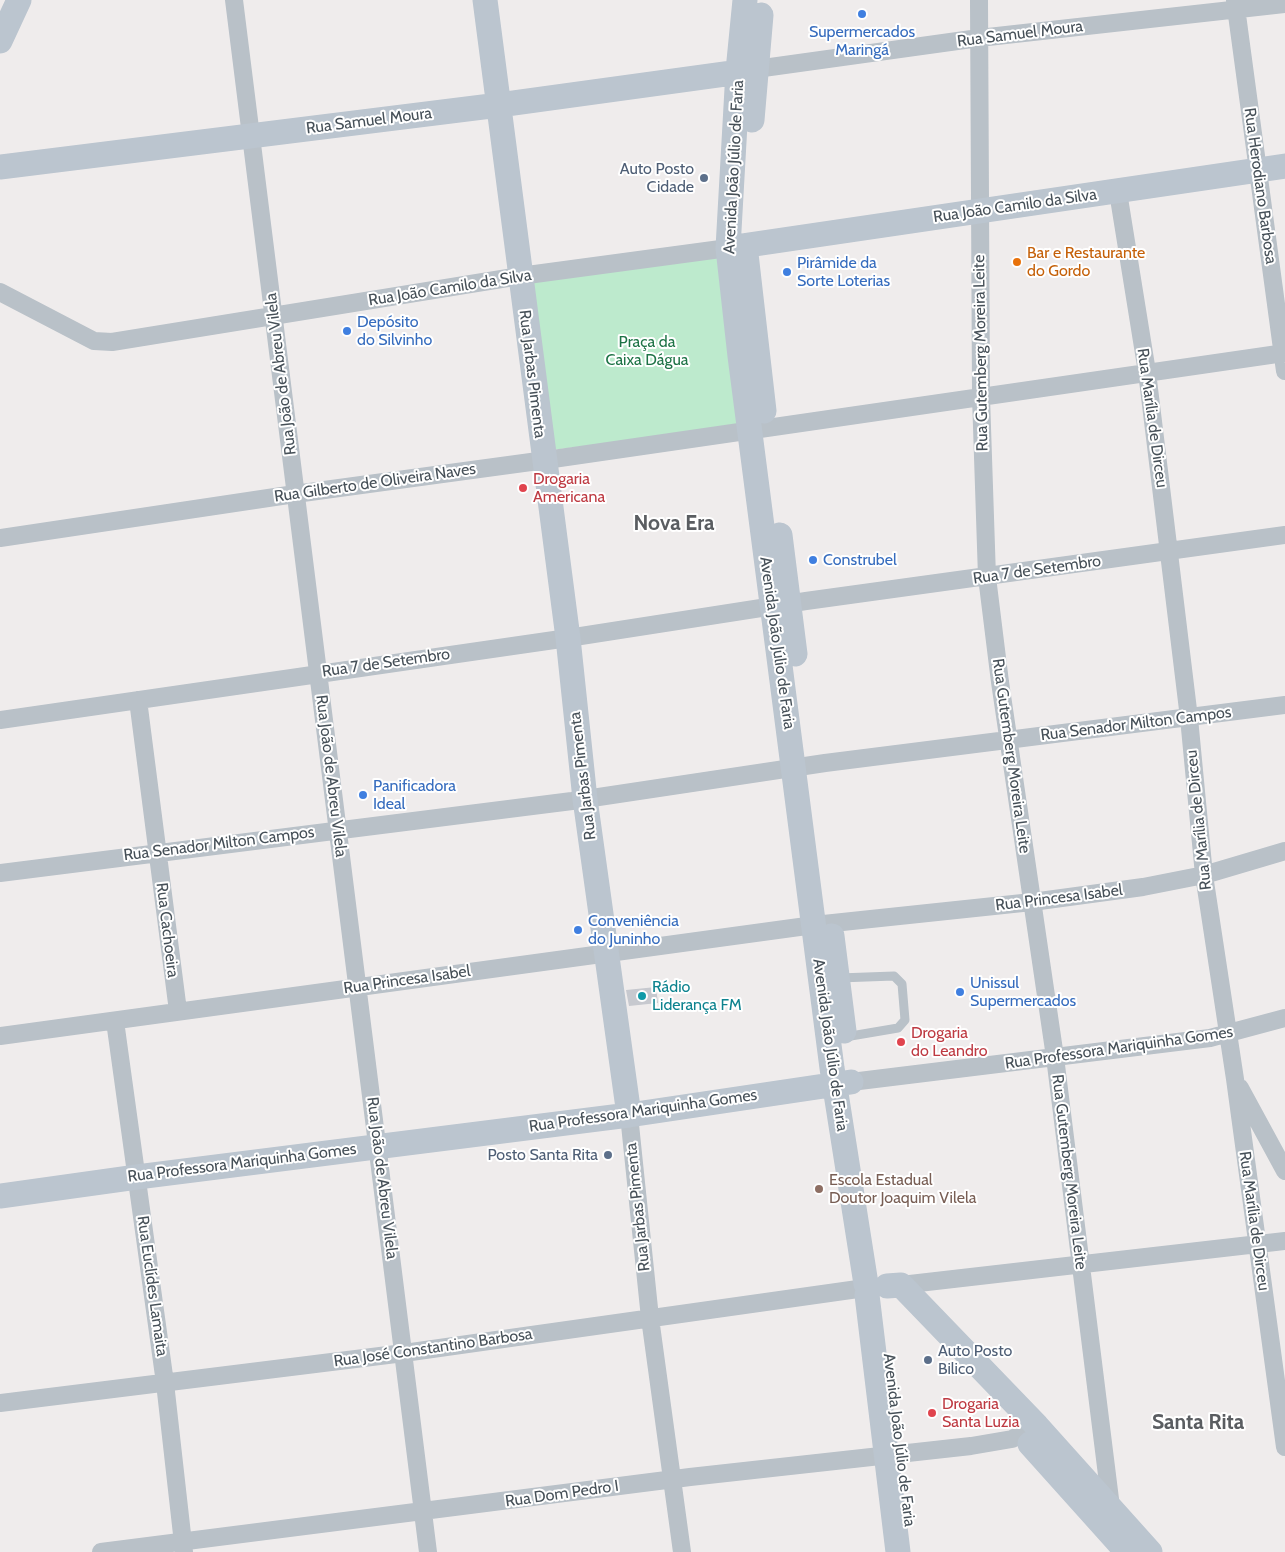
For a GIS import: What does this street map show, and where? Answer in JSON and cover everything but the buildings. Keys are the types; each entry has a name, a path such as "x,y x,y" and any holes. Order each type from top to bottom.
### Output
{"street":[{"path":"1,35 19,0"},
{"name":"Rua João de Abreu Vilela","path":"234,0 275,316 295,494 337,829 359,987 428,1552"},
{"name":"Rua Jarbas Pimenta","path":"485,0 543,460 568,638 584,799 628,1115 650,1318 682,1552"},
{"name":"Avenida João Júlio de Faria","path":"745,0 747,70 737,246 780,605 843,1083 879,1289 893,1454 898,1552"},
{"name":"Avenida João Júlio de Faria","path":"747,70 762,0"},
{"name":"Rua Gutemberg Moreira Leite","path":"979,0 981,397 987,577 1008,740 1055,1057 1111,1507"},
{"name":"Rua Samuel Moura","path":"0,167 499,105 979,38 1235,5 1285,4"},
{"name":"Rua Herodiano Barbosa","path":"1235,5 1284,353 1285,372"},
{"name":"Rua João Camilo da Silva","path":"0,292 94,341 112,342 520,276 1118,192 1285,166"},
{"name":"Rua Marília de Dirceu","path":"1118,192 1147,372 1188,718 1204,875 1235,1079 1285,1447"},
{"name":"Rua Gilberto de Oliveira Naves","path":"0,538 1284,353"},
{"name":"Rua 7 de Setembro","path":"0,720 568,638 780,605 1285,535"},
{"name":"Rua Cachoeira","path":"138,700 178,1012"},
{"name":"Rua Senador Milton Campos","path":"0,873 584,799 802,766 1285,705"},
{"name":"Rua Princesa Isabel","path":"0,1036 822,924 1032,902 1151,886 1204,875 1285,851"},
{"name":"Avenida João Júlio de Faria","path":"822,924 839,978 845,1037 843,1083"},
{"name":"Rua Professora Mariquinha Gomes","path":"0,1196 628,1115 843,1083 1228,1035 1285,1018"},
{"name":"Rua Euclídes Lamaita","path":"115,1021 165,1383 184,1547"},
{"path":"1235,1079 1285,1172"},
{"name":"Rua José Constantino Barbosa","path":"0,1403 879,1289 1285,1241"},
{"path":"879,1289 959,1351 1029,1430 1119,1547"},
{"path":"879,1289 1111,1507 1150,1552"},
{"name":"Avenida João Júlio de Faria","path":"879,1289 880,1379 893,1454 914,1552"},
{"name":"Rua Dom Pedro I","path":"101,1552 184,1547 423,1512 672,1480 990,1443 1029,1430"},
{"path":"1111,1507 1119,1547"}],"lane":[{"path":"839,978 894,976 902,984 905,1020 898,1028 845,1037"}],"green space":[{"name":"Praça da Caixa Dágua","path":"726,254 745,426 544,451 527,281"}],"place":[{"name":"Supermercados Maringá","path":"862,14"},
{"name":"Auto Posto Cidade","path":"704,178"},
{"name":"Bar e Restaurante do Gordo","path":"1017,262"},
{"name":"Pirâmide da Sorte Loterias","path":"787,272"},
{"name":"Depósito do Silvinho","path":"347,331"},
{"name":"Drogaria Americana","path":"523,488"},
{"name":"Construbel","path":"813,560"},
{"name":"Panificadora Ideal","path":"363,795"},
{"name":"Conveniência do Juninho","path":"578,930"},
{"name":"Unissul Supermercados","path":"960,992"},
{"name":"Rádio Liderança FM","path":"642,996"},
{"name":"Drogaria do Leandro","path":"901,1042"},
{"name":"Posto Santa Rita","path":"608,1155"},
{"name":"Escola Estadual Doutor Joaquim Vilela","path":"819,1189"},
{"name":"Auto Posto Bilico","path":"928,1360"},
{"name":"Drogaria Santa Luzia","path":"932,1413"}],"district":[{"name":"Nova Era","path":"674,524"},
{"name":"Santa Rita","path":"1198,1423"}]}
